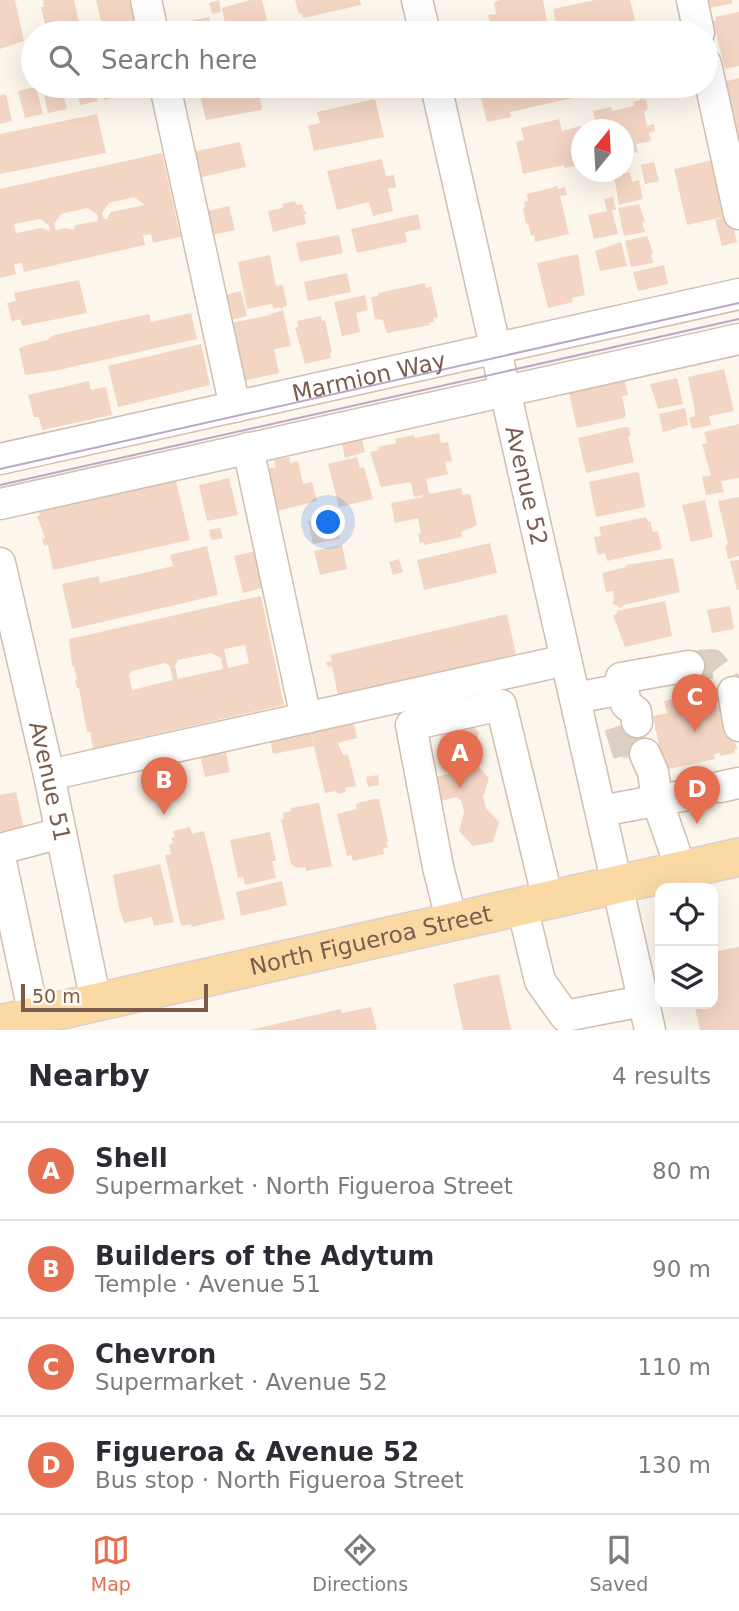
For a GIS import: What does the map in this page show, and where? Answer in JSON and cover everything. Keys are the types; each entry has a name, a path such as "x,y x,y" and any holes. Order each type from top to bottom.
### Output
{"main road":[{"name":"North Figueroa Street","path":"17,1020 739,857"}],"street":[{"path":"146,0 150,21"},
{"path":"417,0 422,21"},
{"path":"692,0 696,21"},
{"path":"167,98 235,407"},
{"name":"Avenue 52","path":"439,98 650,1030"},
{"path":"713,98 739,214"},
{"name":"Marmion Way","path":"0,459 739,294"},
{"name":"Marmion Way","path":"0,504 739,339"},
{"path":"248,448 306,718"},
{"name":"Avenue 51","path":"0,564 49,775 96,1002"},
{"path":"49,775 566,660"},
{"path":"575,698 625,704 689,666"},
{"path":"733,692 739,726"},
{"path":"452,922 438,867 411,725 501,705 535,903 540,981 565,1016 643,1001"},
{"path":"637,756 653,772 655,795 681,869"},
{"path":"601,811 655,795 687,795"},
{"path":"0,849 61,833"},
{"path":"0,857 17,1020"}],"building":[{"path":"0,0 15,0 21,42 0,49"},
{"path":"43,0 74,0 78,21 44,21 41,7 44,7"},
{"path":"96,0 132,0 136,21 101,21"},
{"path":"219,0 221,12 212,14 209,3"},
{"path":"250,0 262,0 267,21 225,21 222,8"},
{"path":"295,0 360,0 361,5 303,18"},
{"path":"543,0 547,21 489,21 488,15 496,14 494,2"},
{"path":"595,0 630,0 635,21 556,21 553,9"},
{"path":"708,0 732,0 733,3 710,8"},
{"path":"739,12 739,66 725,69 718,41 718,21 713,21 716,20 715,17"},
{"path":"209,17 210,21 191,21"},
{"path":"739,78 739,140 738,140 724,82"},
{"path":"21,90 21,98 39,98 43,114 25,118 18,91"},
{"path":"6,94 12,121 0,124 0,95"},
{"path":"45,98 64,98 67,109 48,113"},
{"path":"78,98 97,98 98,101 80,105"},
{"path":"200,98 260,98 262,110 206,120"},
{"path":"481,98 572,98 510,112 511,117 487,122"},
{"path":"375,99 384,137 314,151 308,126 320,123 317,112"},
{"path":"646,100 648,109 644,112 647,126 654,124 655,131 649,133 651,141 636,144 638,152 634,153 634,119 595,119 593,111 611,107 612,111 634,106 633,102"},
{"path":"97,114 106,153 0,174 0,134"},
{"path":"559,119 562,131 571,129 571,167 565,168 564,165 523,174 516,142 524,140 521,128"},
{"path":"240,142 246,167 198,178 192,152"},
{"path":"162,153 179,231 183,230 184,236 153,243 151,234 143,235 145,245 24,272 22,263 14,264 16,274 0,278 0,189","holes":["134,197 145,205 111,212 107,219 104,219 102,213 109,203","87,208 97,214 98,221 76,225 73,230 56,230 54,224 61,214","40,219 49,225 50,231 41,228 16,233 14,224"]},
{"path":"382,159 386,176 394,175 396,187 388,189 393,211 373,216 369,202 337,210 327,171"},
{"path":"718,159 737,242 722,246 715,220 728,216 687,225 674,169"},
{"path":"654,162 659,181 645,184 641,165"},
{"path":"639,180 643,199 619,205 615,182"},
{"path":"558,186 558,189 565,187 567,195 560,196 569,234 535,242 528,223 526,224 523,209 524,202 528,201 527,194"},
{"path":"613,197 616,210 612,210 618,234 594,239 588,215 607,211 604,199"},
{"path":"295,201 296,205 302,204 306,211 306,224 273,232 268,211 283,208 282,204"},
{"path":"639,204 645,232 624,236 618,208"},
{"path":"229,206 235,230 212,235 207,211"},
{"path":"418,214 421,229 405,232 407,242 357,253 351,229"},
{"path":"339,235 343,253 300,262 296,243"},
{"path":"647,236 653,253 653,263 631,267 625,241"},
{"path":"621,242 627,266 600,271 595,251"},
{"path":"578,254 585,295 572,298 573,302 548,308 537,263"},
{"path":"270,255 276,286 283,285 287,305 281,309 273,309 272,304 247,309 238,262"},
{"path":"664,265 668,284 638,291 633,272"},
{"path":"347,273 351,292 308,301 304,282"},
{"path":"79,280 87,313 22,326 20,319 12,322 7,303 16,301 14,293"},
{"path":"425,283 426,288 431,287 438,317 433,318 434,322 429,323 430,325 387,333 383,320 375,319 371,297 378,296 378,293"},
{"path":"241,291 247,316 227,321 221,296"},
{"path":"365,295 368,310 356,313 360,332 342,336 334,302"},
{"path":"283,310 291,346 274,349 279,373 243,381 230,323"},
{"path":"191,313 197,339 25,375 19,348 27,345 47,340 54,335 149,314 151,322"},
{"path":"321,316 322,321 325,320 331,358 305,364 295,328 298,327 297,321"},
{"path":"201,344 210,385 118,407 108,366"},
{"path":"724,369 734,411 709,416 711,425 692,429 689,418 695,416 688,377"},
{"path":"677,378 683,404 658,409 650,384"},
{"path":"89,381 91,390 106,387 112,415 42,430 39,417 34,417 28,395"},
{"path":"625,381 628,395 622,396 626,415 624,418 577,428 569,393"},
{"path":"685,408 688,425 663,432 659,414"},
{"path":"739,424 739,478 721,481 724,492 706,495 702,477 711,475 702,444 707,443 704,432"},
{"path":"629,428 631,435 628,436 634,462 586,473 578,438"},
{"path":"439,433 441,443 448,442 452,461 445,462 448,474 426,479 429,494 461,488 463,495 470,494 477,525 461,532 462,537 424,545 424,542 420,543 418,534 421,533 418,518 395,523 391,503 423,495 414,497 411,482 381,487 370,452 379,450 378,447 396,443 395,439"},
{"path":"361,435 365,452 345,458 341,440"},
{"path":"289,457 290,463 298,461 303,484 312,482 317,501 278,511 267,469 276,467 274,460"},
{"path":"357,457 360,468 364,467 373,499 339,507 328,464"},
{"path":"639,473 645,507 596,517 589,482"},
{"path":"229,478 238,515 207,521 199,485"},
{"path":"176,481 190,540 53,570 48,545 44,546 42,538 45,538 37,516 40,516 39,512"},
{"path":"739,497 739,556 728,559 725,545 728,544 718,501"},
{"path":"705,500 713,537 691,542 682,505"},
{"path":"335,515 340,539 313,544 308,521"},
{"path":"646,517 653,532 658,531 662,549 607,561 605,553 598,555 594,537 601,536 599,527"},
{"path":"220,528 223,538 211,540 209,530"},
{"path":"490,543 497,573 424,590 417,560"},
{"path":"342,545 347,569 320,575 314,551"},
{"path":"207,546 218,595 72,629 62,584 99,576 100,583 173,566 170,555"},
{"path":"256,551 265,587 243,593 234,556"},
{"path":"673,558 680,592 624,605 621,608 612,603 613,591 606,592 602,573 626,565"},
{"path":"399,559 403,572 393,575 389,562"},
{"path":"739,560 739,590 737,590 730,561"},
{"path":"261,596 284,705 120,742 121,744 93,748 75,680 77,679 72,666 69,639","holes":["245,645 249,663 228,668 224,649","211,653 221,658 223,669 178,679 175,666 178,660","165,663 170,666 173,680 132,690 129,675 132,671"]},
{"path":"665,601 672,636 625,647 613,615 617,614 617,611"},
{"path":"730,606 734,629 712,633 707,610"},
{"path":"507,614 516,654 338,695 332,666 328,667 326,662 332,661 330,655"},
{"path":"697,694 700,709 727,704 737,749 734,749 735,753 720,756 720,753 714,754 715,759 664,770 653,716 667,713 664,701"},
{"path":"352,716 357,738 338,743 343,755 348,754 356,786 345,788 346,792 325,793 314,746 273,754 270,739 309,725 314,744 310,726"},
{"path":"465,718 479,733 473,752 476,764 489,778 483,797 486,808 499,822 493,842 473,846 459,831 464,813 462,802 457,797 437,802 432,778 453,773 452,758 439,743 445,723"},
{"path":"642,721 649,753 623,759 615,727"},
{"path":"225,748 230,772 205,777 199,752"},
{"path":"378,775 379,785 368,787 366,777"},
{"path":"718,777 723,802 690,809 685,785"},
{"path":"16,792 25,833 17,835 16,829 0,832 0,795"},
{"path":"379,799 388,847 383,849 384,854 353,861 351,855 347,856 337,814 357,809 358,803"},
{"path":"319,803 332,866 306,871 306,867 297,868 291,864 281,820 284,819 283,813 291,811 291,808"},
{"path":"190,827 192,834 204,831 225,919 192,927 191,924 181,926 165,855 171,854 169,844 173,843 171,838 175,837 173,831"},
{"path":"270,832 276,861 272,861 276,878 245,885 243,877 238,878 230,840"},
{"path":"160,864 174,922 154,926 152,917 124,923 113,875"},
{"path":"282,881 287,905 241,916 236,892"},
{"path":"739,947 739,1030 700,1030 695,1009 718,1009 718,951"},
{"path":"499,974 511,1030 463,1030 453,984"},
{"path":"371,1007 377,1030 250,1030 341,1009 342,1013"}],"tunnel":[{"path":"689,666 712,664 733,692"},
{"path":"619,726 629,758"}],"tram line":[{"path":"0,469 739,303"},
{"path":"0,485 739,319"}],"place":[{"name":"Chevron","path":"695,732"},
{"name":"Shell","path":"460,788"},
{"name":"Builders of the Adytum","path":"164,815"},
{"name":"Figueroa & Avenue 52","path":"697,824"}]}
